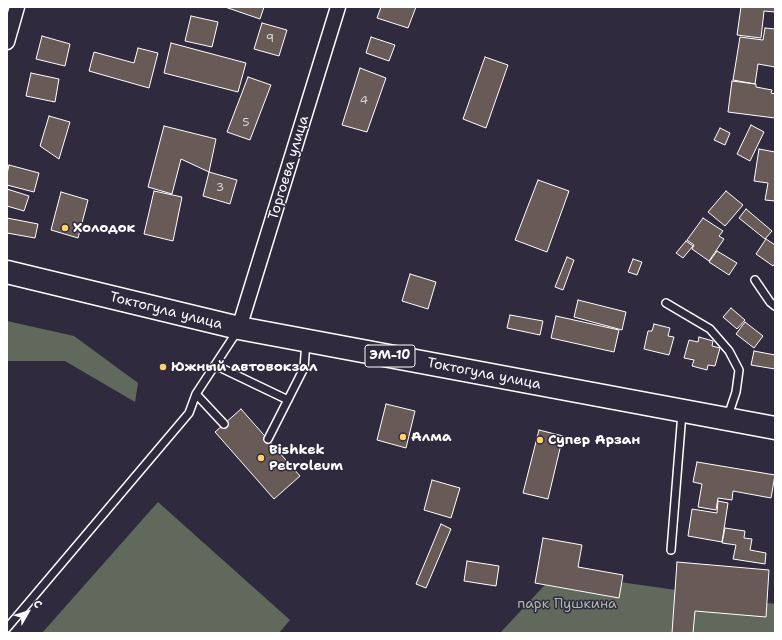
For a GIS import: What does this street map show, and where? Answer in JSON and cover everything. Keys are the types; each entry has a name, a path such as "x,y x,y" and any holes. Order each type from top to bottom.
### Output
{"highway":[{"name":"Токтогула улица","path":"7,272 239,328 775,428"}],"street":[{"path":"7,42 17,7"},
{"name":"Торгоева улица","path":"239,328 338,7"}],"lane":[{"path":"755,280 770,302 775,306"},
{"path":"666,303 710,329 729,350 739,370 736,392 727,419"},
{"path":"7,628 189,413 196,394 239,328"},
{"path":"268,439 304,368 306,340"},
{"path":"215,365 288,400"},
{"path":"196,394 224,424"},
{"path":"671,550 683,410"}],"green space":[{"path":"7,321 74,336 138,383 135,402 65,361 7,361"},
{"path":"158,502 290,620 279,633 42,633"},
{"name":"парк Пушкина","path":"556,573 775,604 775,633 500,633"}],"building":[{"path":"225,7 264,7 260,19"},
{"path":"381,7 416,7 408,28 377,18"},
{"path":"741,7 775,7 775,12 764,11 761,38 737,35"},
{"path":"191,16 218,22 212,47 185,41"},
{"path":"262,23 287,30 279,56 254,49"},
{"path":"765,28 775,29 775,67 758,64 755,84 733,80 740,37 763,40"},
{"path":"42,36 70,44 65,66 36,59"},
{"path":"371,37 395,45 389,61 366,53"},
{"path":"171,43 246,63 238,92 164,73"},
{"path":"138,48 158,53 149,88 89,71 94,52 134,63"},
{"path":"485,57 508,65 486,128 463,119"},
{"path":"360,68 386,78 367,132 342,125"},
{"path":"31,73 59,79 55,102 26,96"},
{"path":"248,77 271,85 250,140 227,132"},
{"path":"732,81 756,84 756,87 772,90 771,93 775,94 775,118 728,112"},
{"path":"49,116 70,122 59,159 40,146"},
{"path":"751,125 764,132 750,161 737,154"},
{"path":"164,126 216,139 209,172 181,159 172,194 148,187"},
{"path":"720,128 730,133 725,145 714,140"},
{"path":"759,149 775,152 775,201 765,200 768,183 754,181"},
{"path":"9,165 39,173 34,192 7,185"},
{"path":"209,172 237,180 230,204 203,196"},
{"path":"538,180 569,191 547,252 515,240"},
{"path":"7,189 29,196 24,211 7,206"},
{"path":"154,191 182,197 173,241 144,234"},
{"path":"726,191 743,205 725,226 708,212"},
{"path":"61,192 88,200 78,238 51,230"},
{"path":"746,209 772,231 765,239 739,218"},
{"path":"7,218 38,224 35,238 7,233"},
{"path":"703,218 723,231 719,236 724,239 709,261 692,249 694,245 687,240"},
{"path":"766,239 775,245 775,263 773,266 756,254"},
{"path":"686,241 693,246 683,258 676,253"},
{"path":"717,251 737,263 729,275 709,262"},
{"path":"567,257 574,260 563,290 555,287"},
{"path":"633,259 642,262 637,275 628,272"},
{"path":"410,274 436,282 428,309 402,301"},
{"path":"578,300 626,312 622,330 574,317"},
{"path":"731,308 745,320 737,329 723,317"},
{"path":"510,315 543,321 540,335 507,328"},
{"path":"556,316 619,330 614,352 551,338"},
{"path":"745,322 763,336 754,348 736,334"},
{"path":"654,324 670,328 668,336 674,337 669,355 644,349 648,331 652,331"},
{"path":"699,337 713,341 712,346 720,348 715,366 708,365 707,370 692,366 694,360 684,358 689,340 698,342"},
{"path":"754,351 775,355 775,369 751,365"},
{"path":"386,404 415,411 406,448 377,440"},
{"name":"Bishkek Petroleum","path":"241,409 300,476 274,499 215,432"},
{"path":"539,430 563,436 548,499 523,493"},
{"path":"697,462 775,475 771,498 733,491 732,500 718,498 716,510 698,507 702,484 693,482"},
{"path":"432,480 460,488 451,518 424,510"},
{"path":"718,501 728,503 722,542 688,536 692,509 717,513"},
{"path":"441,524 451,529 426,588 416,584"},
{"path":"725,528 745,531 744,538 752,539 750,550 766,553 765,564 733,559 736,545 722,543"},
{"path":"543,538 582,545 578,567 623,575 619,598 535,583"},
{"path":"467,561 499,566 496,586 464,581"},
{"path":"677,562 769,570 766,617 695,611 693,633 672,633"}],"place":[{"name":"Холодок","path":"65,228"},
{"name":"Южный автовокзал","path":"163,367"},
{"name":"Алма","path":"403,437"},
{"name":"Супер Арзан","path":"540,440"},
{"name":"Bishkek Petroleum","path":"261,458"}]}
